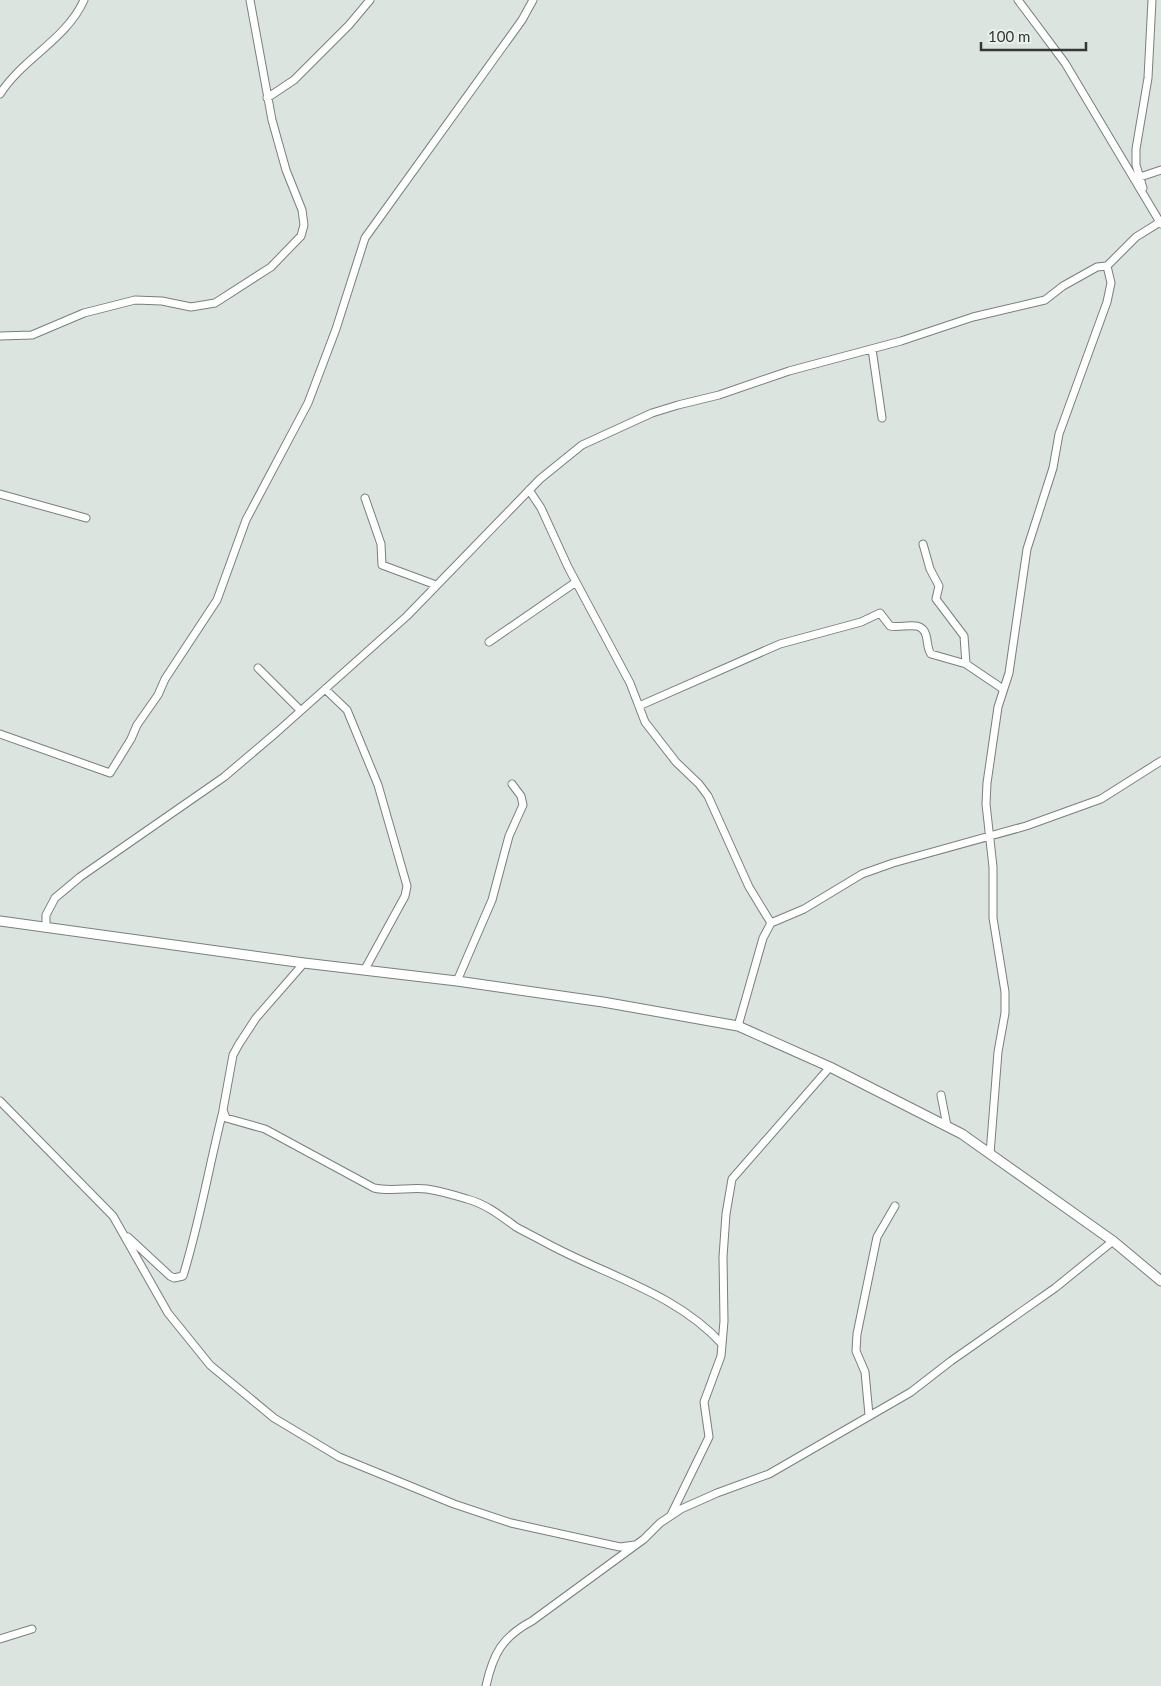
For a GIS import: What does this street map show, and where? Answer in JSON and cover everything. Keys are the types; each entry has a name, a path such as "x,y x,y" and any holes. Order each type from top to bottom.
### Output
{"street":[{"path":"0,94 7,83 23,67 62,33 78,12 84,0"},
{"path":"0,336 32,335 84,313 135,300 162,301 191,307 215,303 271,267 301,236 304,225 302,210 280,149 267,98 250,0"},
{"path":"267,98 294,80 349,25 370,0"},
{"path":"0,734 110,773 131,739 137,725 158,695 165,679 217,600 246,520 308,403 336,329 365,238 522,20 533,0"},
{"path":"1018,0 1065,63 1137,178 1159,220"},
{"path":"1137,178 1136,149 1148,78 1152,0"},
{"path":"1137,178 1161,170"},
{"path":"46,928 49,908 56,898 80,876 224,777 406,616 528,490 582,445 652,414 719,395 789,371 872,349 1001,309 1027,306 1045,300 1063,286 1097,267 1106,266 1159,220 1161,208"},
{"path":"990,1154 1005,992 993,918 993,867 989,836 987,784 998,707 1009,673 1026,549 1053,468 1060,434 1107,302 1111,283 1106,266"},
{"path":"872,349 882,418"},
{"path":"528,490 541,508 576,582 622,669 645,722 663,746 708,796 749,887 771,922"},
{"path":"0,494 86,518"},
{"path":"365,498 381,544 382,565 436,586"},
{"path":"923,544 930,569 939,586 936,599 964,636 966,664"},
{"path":"489,642 576,582"},
{"path":"639,706 780,644 861,622 880,613 890,626 916,625 921,628 926,633 928,651 935,657 966,664 1003,689"},
{"path":"258,668 300,710"},
{"path":"325,688 347,710 378,785 407,886 406,896 366,969"},
{"path":"738,1026 763,938 771,922 804,909 862,874 893,863 1026,826 1101,799 1161,761"},
{"path":"457,981 492,900 508,836 523,805 521,796 512,784"},
{"path":"0,921 304,963 457,981 603,1002 738,1026 830,1067 947,1126 1113,1241 1161,1281"},
{"path":"124,1234 146,1252 170,1276 174,1278 183,1276 200,1220 208,1171 223,1110 233,1055 256,1018 304,963"},
{"path":"671,1515 709,1437 704,1402 721,1356 723,1257 726,1214 732,1178 830,1067"},
{"path":"940,1095 947,1126"},
{"path":"0,1101 114,1216 168,1313 210,1365 274,1418 339,1457 454,1504 528,1526 620,1547 635,1546"},
{"path":"223,1110 226,1118 271,1132 374,1188 387,1190 426,1189 470,1200 490,1209 518,1228 562,1251 605,1270 688,1312 722,1344"},
{"path":"869,1415 865,1372 856,1351 857,1334 877,1237 894,1206"},
{"path":"486,1686 489,1670 501,1645 514,1631 532,1621 635,1546 671,1515 697,1501 769,1474 912,1392 951,1361 1055,1288 1113,1241"},
{"path":"0,1639 32,1629"}]}
